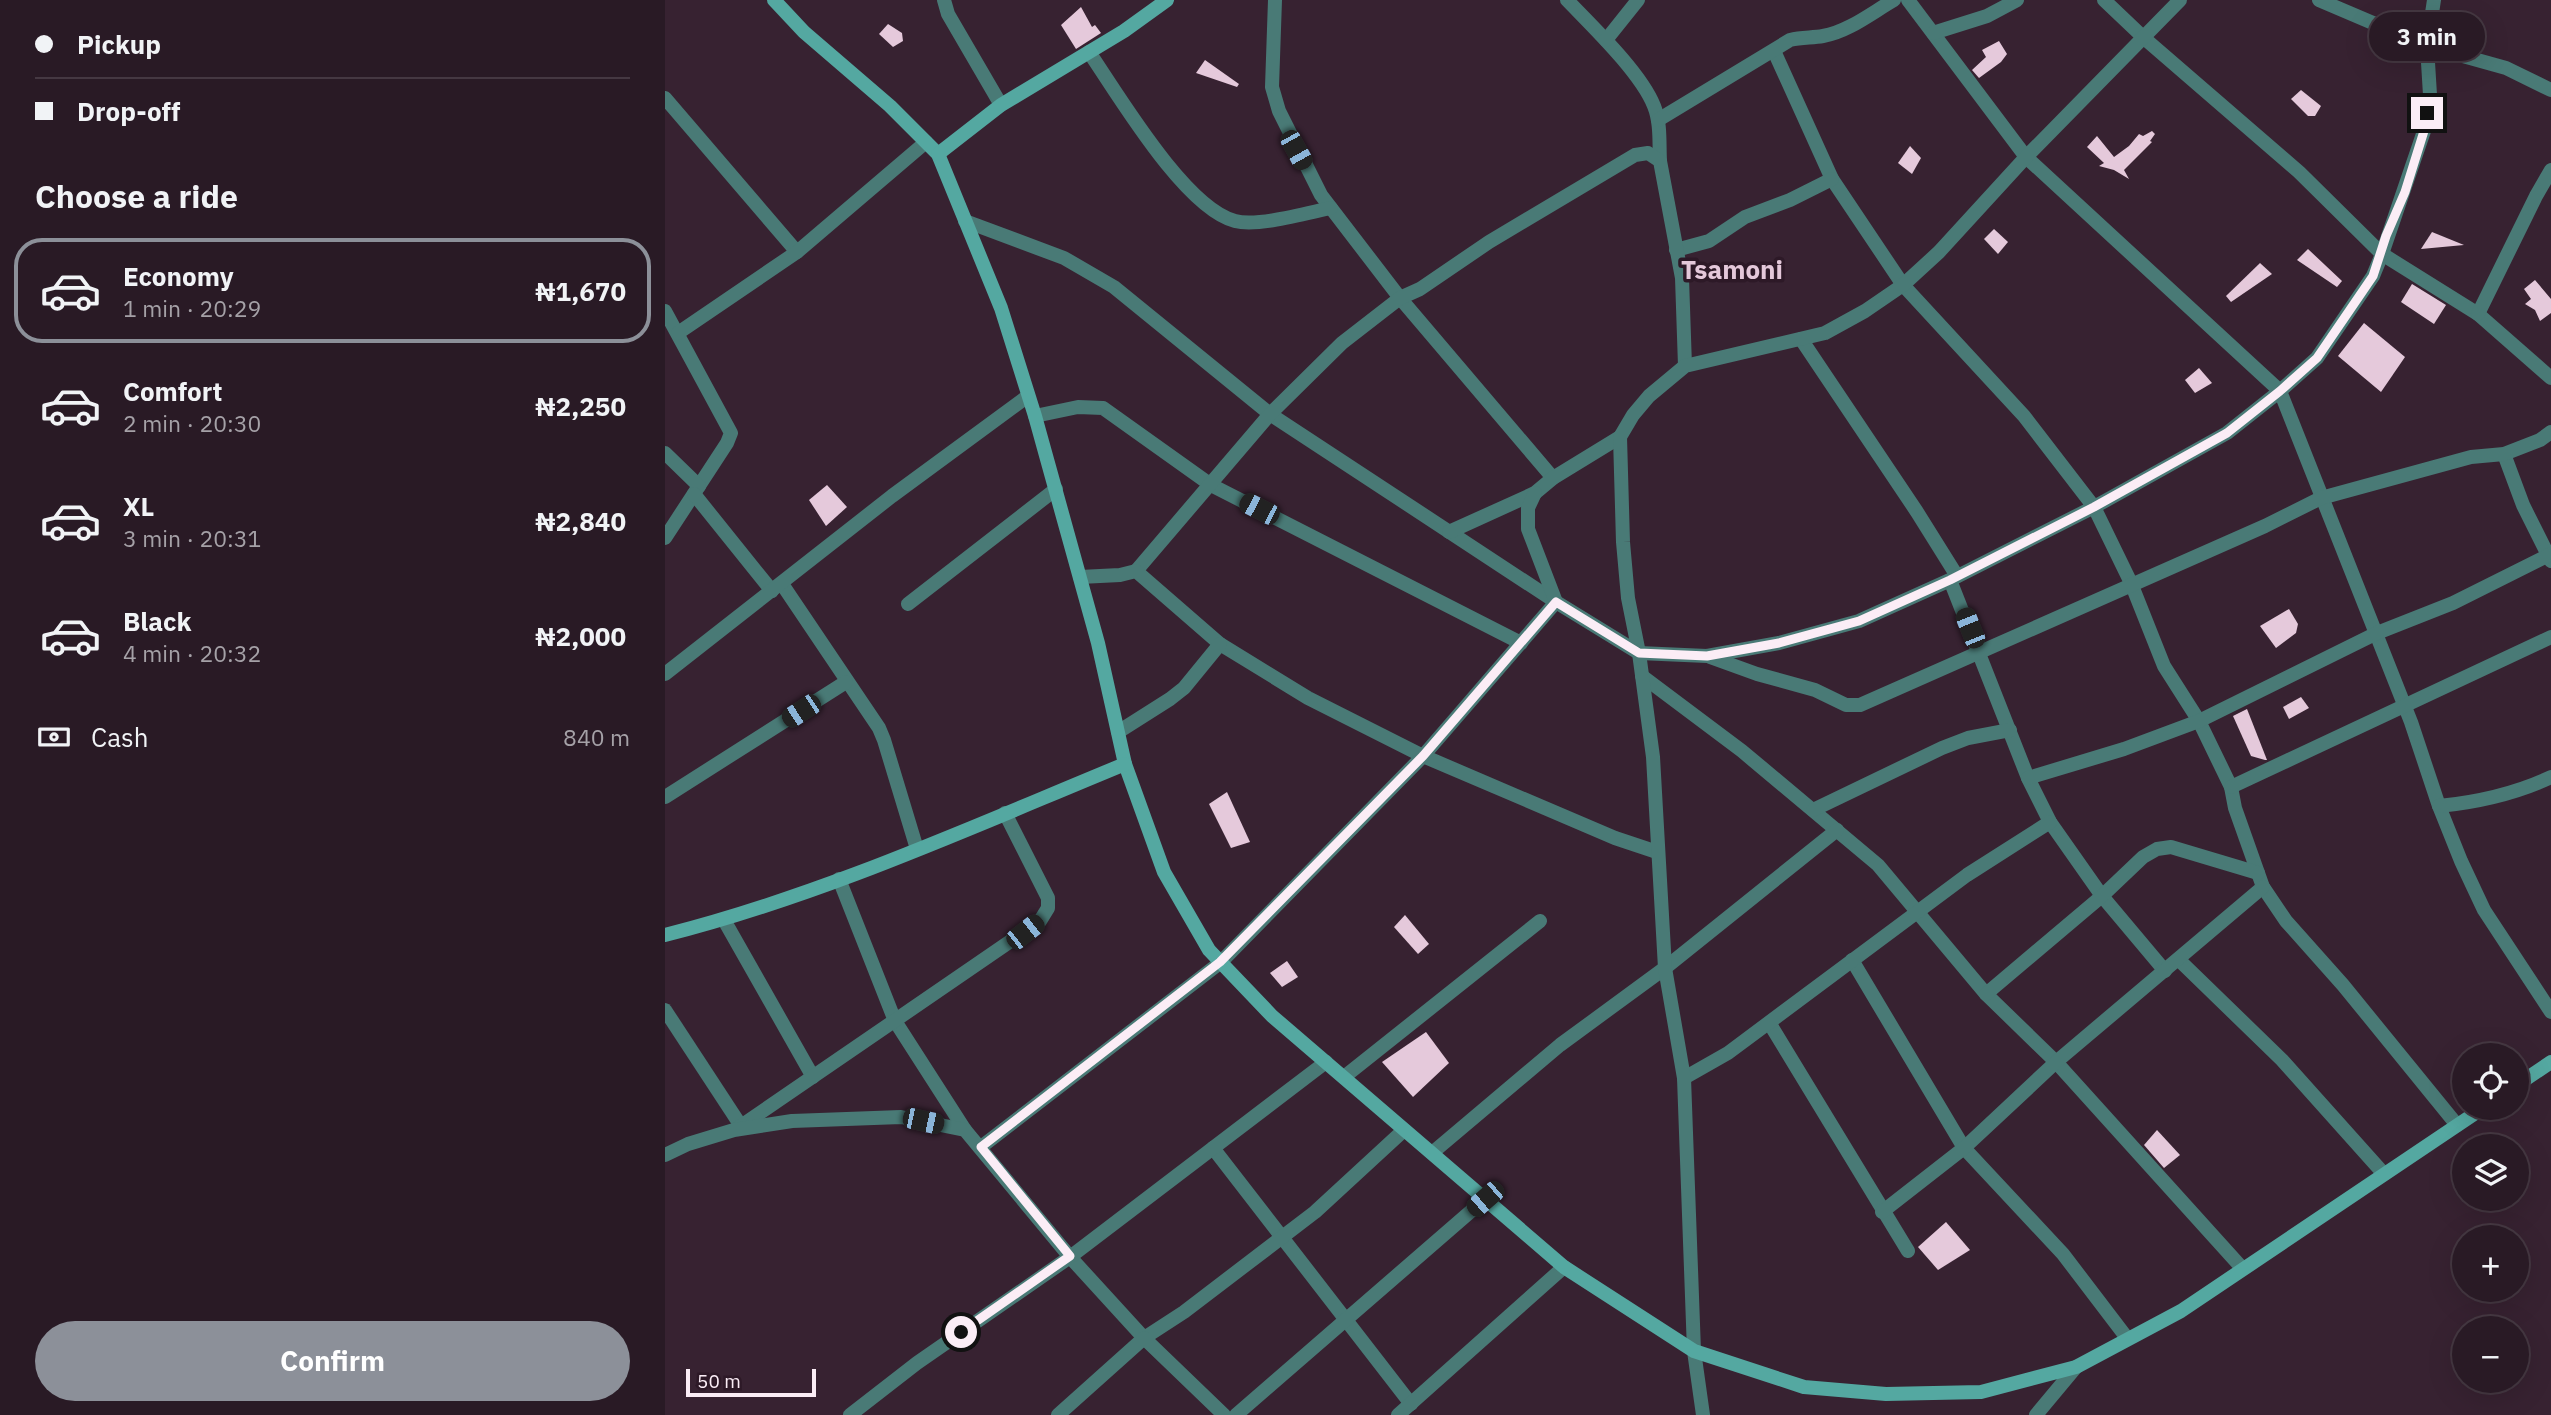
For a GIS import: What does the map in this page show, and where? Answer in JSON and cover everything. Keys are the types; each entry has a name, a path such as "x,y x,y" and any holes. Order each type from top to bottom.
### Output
{"main road":[{"path":"774,0 804,32 890,106 937,154 1001,308 1035,416 1080,577 1125,764 1164,872 1209,950 1272,1016 1564,1267 1694,1351 1804,1387 1886,1394 1981,1392 2076,1367 2181,1311 2465,1120"},
{"path":"937,154 1001,105 1124,31 1167,0"},
{"path":"665,935 724,920 839,879 1125,764"},
{"path":"2529,1077 2551,1062"}],"street":[{"path":"944,0 948,14 1001,105"},
{"path":"1275,0 1272,87 1296,150 1321,195 1400,298 1553,478"},
{"path":"1567,0 1606,40 1646,91 1655,107 1661,161 1682,278 1685,366"},
{"path":"1606,40 1638,0"},
{"path":"1658,120 1790,40 1804,36 1823,36 1840,30 1894,0"},
{"path":"1908,0 2026,157 2280,391 2377,633 2461,861 2484,910 2551,1013"},
{"path":"1933,33 1987,16 2017,0"},
{"path":"2104,0 2299,172 2382,254 2478,314 2551,378"},
{"path":"1449,532 1535,493 1553,478 1620,437 1649,396 1685,366 1825,333 1865,311 1903,285 1939,251 2026,157 2180,0"},
{"path":"2319,0 2427,46 2506,68 2551,90"},
{"path":"965,221 1064,258 1114,287 1270,414 1556,602 1639,653 1707,656 1779,643 1859,621 1954,578 2094,507 2227,433 2317,358 2373,276 2424,131 2430,95 2427,46 2434,0"},
{"path":"1774,51 1832,179 1903,285 2024,416 2094,507 2131,583 2164,666 2199,721 2231,787 2235,808 2263,887 2286,921 2343,985 2457,1125"},
{"path":"1089,52 1183,184 1206,204 1233,221 1250,223 1331,208"},
{"path":"665,98 797,252"},
{"path":"678,333 797,252 926,142"},
{"path":"1080,577 1120,575 1136,571 1270,414 1342,343 1400,298 1420,289 1489,242 1635,155 1649,153 1661,161"},
{"path":"2478,314 2551,170"},
{"path":"1676,250 1709,240 1745,217 1790,201 1832,179"},
{"path":"665,311 731,433 665,538"},
{"path":"1801,339 1917,512 1954,578 2028,778 2050,822 2102,896 2165,971"},
{"path":"665,674 892,496 1028,396"},
{"path":"1035,416 1078,407 1103,408 1211,485 1521,643"},
{"path":"1707,656 1757,674 1815,690 1853,706 1980,653 2322,498 2471,457 2504,454 2540,440 2551,432"},
{"path":"1620,437 1623,542 1628,598 1639,653 1653,757 1665,968 1684,1078 1694,1351 1700,1413"},
{"path":"665,453 777,588 879,728 917,849"},
{"path":"2028,778 2124,749 2199,721 2377,633 2453,603 2550,557 2523,505 2504,454"},
{"path":"908,604 1056,489"},
{"path":"1535,493 1528,508 1528,529 1556,602"},
{"path":"1136,571 1220,644 1308,698 1423,756 1615,838 1657,852"},
{"path":"981,1147 1220,962 1423,756 1556,602"},
{"path":"2231,787 2551,637"},
{"path":"1118,732 1184,688 1220,644"},
{"path":"1642,676 1742,751 1878,865 1986,993 2056,1062 2242,1268"},
{"path":"665,797 846,682"},
{"path":"1813,810 1942,748 1968,738 2010,730"},
{"path":"2439,806 2481,802 2535,785 2551,777"},
{"path":"737,1128 1040,921 1048,908 1048,898 1005,813"},
{"path":"1684,1078 1728,1053 1770,1024 1967,875 2050,822"},
{"path":"1432,1153 1560,1045 1665,968 1836,830"},
{"path":"1986,993 2102,896 2143,857 2157,849 2171,847 2258,873"},
{"path":"839,879 895,1021 965,1130 1070,1256 1144,1338 1224,1415"},
{"path":"1882,1212 1964,1148 2056,1062 2263,887"},
{"path":"724,920 813,1077"},
{"path":"1344,1077 1540,921"},
{"path":"1852,960 1964,1148 2063,1254 2127,1338"},
{"path":"2179,960 2282,1060 2384,1174"},
{"path":"665,1010 737,1128"},
{"path":"1770,1024 1908,1251"},
{"path":"850,1415 917,1363 1070,1256 1326,1062"},
{"path":"665,1155 688,1144 737,1128 792,1121 901,1117 965,1130"},
{"path":"1058,1415 1144,1338 1184,1312 1315,1212 1404,1130"},
{"path":"1213,1148 1411,1404"},
{"path":"1236,1415 1485,1199"},
{"path":"1398,1415 1564,1267"},
{"path":"2036,1415 2076,1367"}],"building":[{"path":"1081,7 1092,27 1095,25 1101,33 1076,49 1061,25"},
{"path":"888,24 902,33 903,41 893,47 879,34"},
{"path":"1999,41 2007,54 2001,62 1979,78 1972,70 1986,57 1982,50"},
{"path":"1205,60 1239,84 1237,87 1196,73"},
{"path":"2301,90 2321,106 2315,116 2308,116 2291,99"},
{"path":"2152,131 2155,134 2150,141 2152,142 2124,170 2129,179 2114,170 2099,166 2104,163 2087,147 2097,136 2114,157 2139,134 2143,136"},
{"path":"1910,146 1921,158 1912,174 1898,163"},
{"path":"1994,229 2008,242 1998,254 1984,239"},
{"path":"2432,232 2464,245 2421,249"},
{"path":"2308,249 2342,281 2337,287 2297,260"},
{"path":"2260,263 2272,274 2231,302 2226,296"},
{"path":"2535,280 2551,299 2551,313 2540,321 2535,310 2525,304 2531,299 2524,289"},
{"path":"2412,284 2446,305 2434,324 2401,302"},
{"path":"2364,323 2405,357 2381,392 2338,356"},
{"path":"2199,368 2212,383 2195,393 2185,380"},
{"path":"827,485 847,507 826,526 809,500"},
{"path":"2289,609 2298,624 2296,633 2276,648 2260,626"},
{"path":"2301,697 2309,708 2289,719 2283,707"},
{"path":"2247,709 2267,760 2251,756 2233,716"},
{"path":"1227,792 1250,842 1231,848 1209,804"},
{"path":"1405,915 1429,944 1418,954 1394,927"},
{"path":"1287,961 1298,977 1282,987 1270,973"},
{"path":"1426,1032 1449,1063 1413,1097 1382,1062"},
{"path":"2157,1130 2180,1155 2164,1168 2144,1145"},
{"path":"1946,1222 1970,1250 1938,1270 1918,1247"}],"district":[{"name":"Tsamoni","path":"1732,270"}],"route":[{"path":"961,1332 1070,1256 981,1147 1220,962 1423,756 1556,602 1639,653 1707,656 1779,643 1859,621 1950,580 2094,507 2227,433 2317,358 2373,276 2405,192 2427,113"}]}
